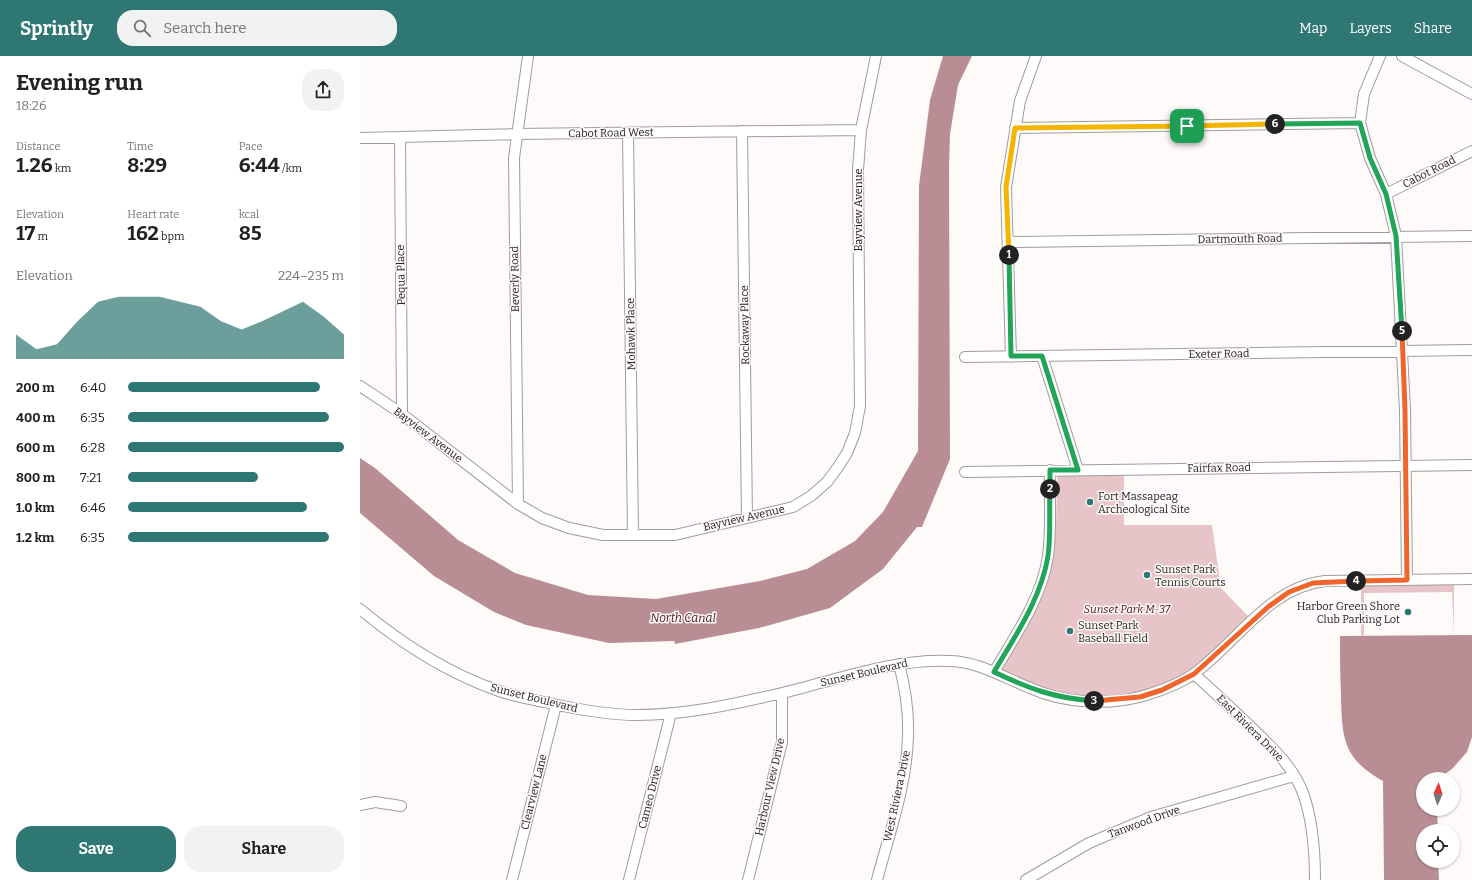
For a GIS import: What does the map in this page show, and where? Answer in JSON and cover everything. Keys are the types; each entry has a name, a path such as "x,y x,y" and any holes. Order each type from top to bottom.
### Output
{"street":[{"name":"Beverly Road","path":"518,504 514,158 516,134 528,56"},
{"name":"Bayview Avenue","path":"360,386 402,414 518,504 542,518 569,528 603,535 675,535 785,510 811,496 827,482 847,453 855,433 860,406 857,193 861,130 876,56"},
{"path":"1011,356 1006,187 1020,101 1036,56"},
{"path":"1380,56 1364,94 1360,123 1370,158 1386,194 1396,236 1403,351 1407,580"},
{"path":"1402,56 1472,94"},
{"path":"1015,128 1360,123"},
{"name":"Cabot Road West","path":"360,138 516,134 861,130"},
{"name":"Rockaway Place","path":"742,131 747,518"},
{"name":"Mohawk Place","path":"628,133 633,535"},
{"name":"Pequa Place","path":"400,137 402,414"},
{"name":"Cabot Road","path":"1386,194 1472,151"},
{"name":"Dartmouth Road","path":"1008,242 1472,236"},
{"name":"Exeter Road","path":"965,357 1472,350"},
{"path":"1042,356 1078,470"},
{"name":"Fairfax Road","path":"965,472 1472,465"},
{"path":"994,672 1034,603 1044,572 1048,556 1050,470"},
{"name":"Sunset Boulevard","path":"360,609 384,629 418,653 466,679 501,692 556,705 596,713 638,715 714,708 917,661 954,660 994,672 1033,690 1070,699 1095,701 1140,697 1162,690 1194,674 1268,607 1289,592 1302,586 1326,581 1472,579"},
{"name":"West Riviera Drive","path":"877,880 907,758 908,736 906,688 899,664"},
{"name":"East Riviera Drive","path":"1194,674 1282,757 1294,776 1302,792 1311,821 1314,836 1315,880"},
{"name":"Harbour View Drive","path":"748,880 782,742 782,693"},
{"name":"Clearview Lane","path":"512,880 556,705"},
{"name":"Cameo Drive","path":"629,880 671,713"},
{"name":"Tanwood Drive","path":"1026,880 1089,843 1152,817 1294,776"},
{"path":"360,805 376,802 400,806"}],"green space":[{"name":"Sunset Park M-37","path":"1124,475 1124,525 1212,525 1221,588 1249,617 1194,669 1177,680 1137,693 1116,696 1073,695 1033,686 1000,671 1038,604 1051,570 1056,526 1057,478 1059,476"},
{"path":"1454,580 1454,635 1452,592 1364,593 1364,636 1361,635 1361,583"}],"water":[{"name":"North Canal","path":"943,56 972,56 958,85 950,134 950,459 922,527 917,527 883,569 830,608 759,628 675,644 674,641 609,643 526,625 494,612 434,576 360,513 360,458 375,468 458,540 515,573 588,595 656,599 760,581 807,569 855,541 883,512 918,451 919,186 930,100"},
{"path":"1472,635 1472,737 1467,752 1448,772 1416,772 1416,816 1437,816 1438,824 1416,824 1416,868 1438,868 1439,880 1384,880 1383,781 1359,764 1347,745 1342,722 1340,636"}],"place":[{"name":"Fort Massapeag Archeological Site","path":"1090,502"},
{"name":"Sunset Park Tennis Courts","path":"1147,575"},
{"name":"Harbor Green Shore Club Parking Lot","path":"1408,612"},
{"name":"Sunset Park Baseball Field","path":"1070,631"}],"route":[{"path":"1360,123 1370,158 1386,194 1396,236 1405,410 1407,580 1326,581 1302,586 1289,592 1268,607 1194,674 1162,690 1140,697 1120,699 1095,701 1070,699 1033,690 994,672 1034,603 1044,572 1048,556 1050,470 1078,470 1042,356 1011,356 1006,187 1015,128 1187,126 1360,123"}]}
